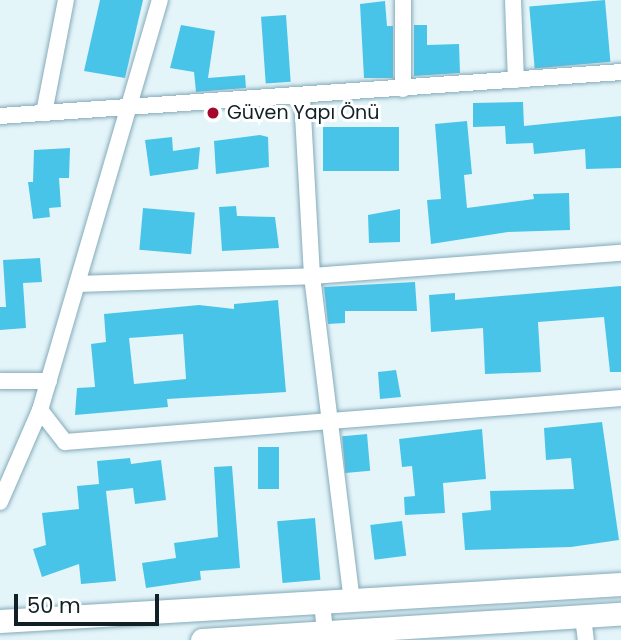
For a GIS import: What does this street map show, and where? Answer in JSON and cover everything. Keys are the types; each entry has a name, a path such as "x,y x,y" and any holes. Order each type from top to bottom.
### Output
{"street":[{"path":"44,113 66,0"},
{"path":"0,502 40,410 160,0"},
{"path":"403,0 403,89"},
{"path":"513,0 516,80"},
{"path":"0,116 302,97 621,72"},
{"path":"302,97 312,276 352,600"},
{"path":"77,284 312,276 621,253"},
{"path":"0,381 49,381"},
{"path":"40,410 65,442 621,398"},
{"path":"0,621 621,584"},
{"path":"322,603 326,635"},
{"path":"202,640 584,629 621,614"}],"building":[{"path":"100,0 143,0 125,78 84,71"},
{"path":"605,0 610,62 535,68 529,7"},
{"path":"385,1 387,26 393,26 393,78 364,78 360,4"},
{"path":"286,15 291,82 266,84 261,17"},
{"path":"181,25 215,31 208,78 245,75 246,88 196,92 194,72 170,68"},
{"path":"414,25 427,25 427,45 459,44 460,73 414,76"},
{"path":"523,102 524,126 621,116 621,168 586,169 585,149 534,154 533,143 506,144 505,126 473,127 473,103"},
{"path":"467,121 472,174 464,175 467,208 534,199 533,194 569,193 570,230 508,232 431,244 427,200 441,199 435,124"},
{"path":"323,127 399,127 399,171 323,171"},
{"path":"260,135 268,137 269,167 216,174 214,141"},
{"path":"172,137 173,151 200,147 198,169 150,176 145,140"},
{"path":"70,148 69,178 59,178 61,207 49,208 50,217 33,219 28,182 33,182 34,150"},
{"path":"236,206 237,216 275,217 279,248 222,251 219,207"},
{"path":"143,208 195,213 191,254 139,250"},
{"path":"400,209 400,242 369,243 368,215"},
{"path":"40,258 42,282 23,283 26,328 0,330 0,307 6,307 3,260"},
{"path":"415,282 417,311 345,311 345,323 328,324 324,287"},
{"path":"621,286 621,372 610,372 604,317 538,322 541,372 485,374 483,328 431,332 429,295 455,293 455,300"},
{"path":"278,300 286,392 167,399 168,407 75,415 77,388 95,387 91,344 106,342 104,314 199,305 234,309 234,304","holes":["183,334 186,379 134,384 129,338"]},
{"path":"396,370 401,397 380,399 378,372"},
{"path":"602,422 619,540 571,547 465,550 462,513 491,510 490,491 574,489 571,458 546,460 544,428"},
{"path":"482,429 486,479 443,483 445,513 405,515 404,497 415,496 412,466 402,467 399,439"},
{"path":"367,434 370,471 345,473 342,436"},
{"path":"258,447 279,447 279,489 258,489"},
{"path":"130,458 131,464 161,460 166,500 135,504 133,488 106,491 116,581 81,584 79,564 42,577 33,549 46,545 42,513 79,509 77,486 99,484 97,461"},
{"path":"232,466 240,568 200,571 201,580 146,588 142,563 176,558 174,543 218,537 214,467"},
{"path":"315,518 320,580 283,583 277,521"},
{"path":"402,521 406,556 375,560 370,525"}],"place":[{"name":"Güven Yapı Önü","path":"213,113"}]}
